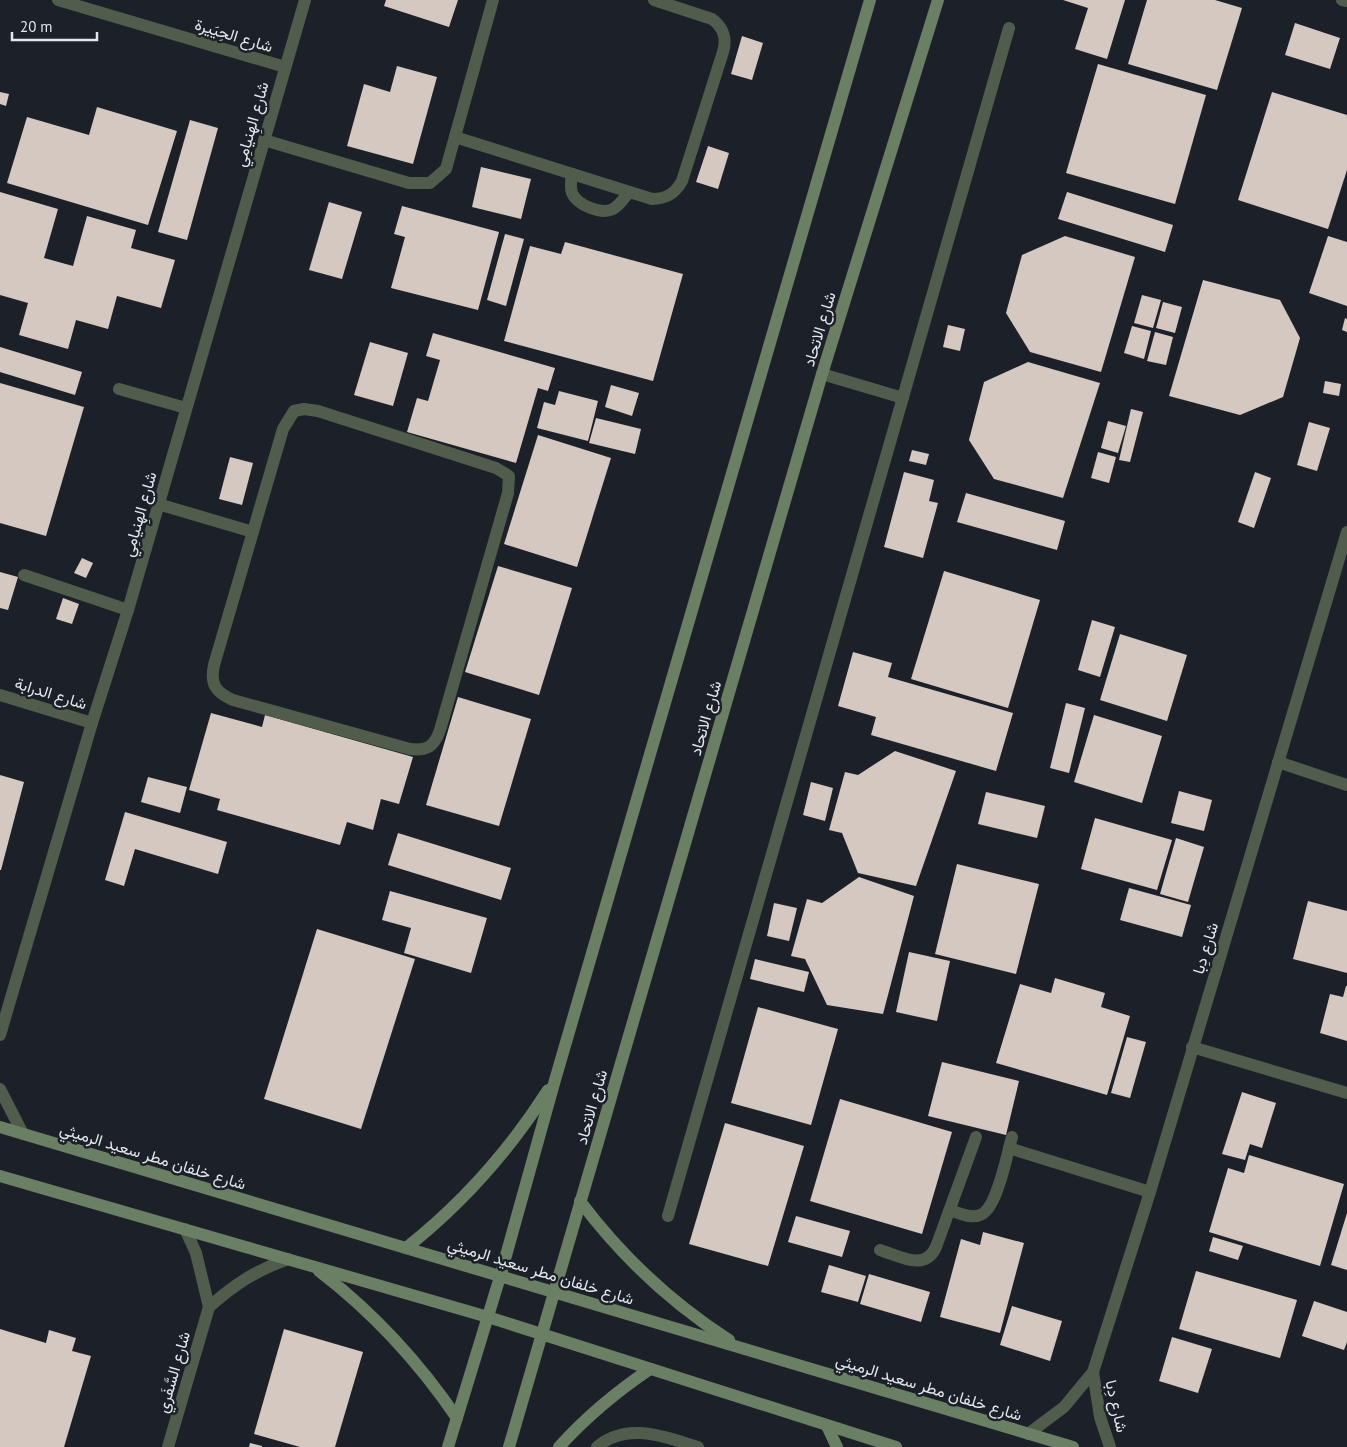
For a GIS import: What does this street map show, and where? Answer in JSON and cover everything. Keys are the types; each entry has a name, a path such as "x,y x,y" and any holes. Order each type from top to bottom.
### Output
{"main road":[{"path":"448,1447 500,1277 555,1080 870,0"},
{"name":"شارع الاتحاد","path":"509,1447 822,374 938,0"},
{"path":"406,1248 455,1207 492,1167 526,1125 555,1080"},
{"name":"شارع خلفان مطر سعيد الرميثي","path":"0,1127 1073,1447"},
{"path":"0,1176 488,1317 896,1447"},
{"path":"580,1201 624,1255 660,1290 699,1321 741,1348"},
{"path":"313,1266 350,1295 384,1326 415,1360 457,1418"},
{"path":"559,1447 586,1417 617,1391 650,1369"},
{"path":"827,1426 837,1447"}],"street":[{"name":"شارع الحِيَيرة","path":"58,0 285,67"},
{"name":"شارع الهِنيامِي","path":"0,1035 92,723 128,610 305,0"},
{"path":"264,140 419,185 430,183 446,169 493,0"},
{"path":"455,138 629,192 659,199 667,197 678,188 725,45 722,30 712,19 654,0"},
{"path":"1342,0 1347,1"},
{"path":"668,1216 1010,28"},
{"path":"572,174 571,190 573,196 581,203 596,209 608,211 614,208 629,192"},
{"path":"822,374 903,398"},
{"path":"119,390 186,408"},
{"path":"304,409 318,411 496,468 509,476 508,493 440,730 436,742 430,748 410,749 233,700 221,694 214,686 212,676 214,665 253,532 283,429 294,411 304,409"},
{"path":"158,504 253,532"},
{"name":"شارع دِبا","path":"1028,1434 1064,1406 1093,1372 1150,1192 1192,1046 1347,532"},
{"path":"24,575 128,610"},
{"name":"شارع الدرابة","path":"0,695 92,723"},
{"path":"1278,762 1347,785"},
{"path":"1192,1046 1347,1093"},
{"path":"0,1089 23,1134"},
{"path":"880,1250 918,1262 929,1258 936,1247 976,1138"},
{"path":"950,1210 976,1217 987,1212 993,1201 1010,1143 1150,1192"},
{"name":"شارع السَّفَري","path":"168,1447 209,1307 196,1253 185,1229"},
{"path":"209,1307 232,1286 259,1269 288,1259"},
{"name":"شارع دِبا","path":"1093,1372 1100,1417 1110,1447"},
{"path":"597,1447 614,1436 640,1432 698,1447"}],"building":[{"path":"386,0 458,0 449,27 384,6"},
{"path":"1063,0 1125,0 1107,59 1075,49 1088,8"},
{"path":"1147,0 1215,0 1242,8 1217,90 1128,64"},
{"path":"1295,23 1340,38 1330,69 1285,55"},
{"path":"742,36 763,43 752,80 731,74"},
{"path":"1098,64 1206,95 1175,204 1066,173"},
{"path":"397,66 437,77 413,164 347,146 364,84 390,92"},
{"path":"0,92 9,94 6,106 0,104"},
{"path":"1272,92 1347,115 1347,170 1328,229 1238,200"},
{"path":"97,107 177,131 148,225 7,183 27,117 89,135"},
{"path":"190,120 218,128 187,240 158,232"},
{"path":"708,146 729,153 718,189 696,182"},
{"path":"481,167 531,179 521,219 472,207"},
{"path":"0,192 58,209 44,258 73,266 87,216 136,230 131,248 175,260 161,308 117,296 108,329 76,320 68,349 19,335 28,303 0,295"},
{"path":"1067,192 1173,225 1165,252 1058,219"},
{"path":"329,202 362,212 342,279 309,270"},
{"path":"402,206 499,232 478,310 391,288 405,237 394,234"},
{"path":"505,234 524,239 506,306 487,300"},
{"path":"1065,236 1135,257 1101,372 1030,352 1006,313 1022,255"},
{"path":"1328,236 1347,242 1347,306 1309,293"},
{"path":"565,242 683,274 653,381 504,341 530,246 561,254"},
{"path":"1203,280 1280,300 1300,338 1283,397 1240,415 1169,396"},
{"path":"1142,295 1161,300 1153,328 1134,323"},
{"path":"1163,302 1182,307 1175,333 1156,328"},
{"path":"1345,318 1347,319 1347,332 1342,330"},
{"path":"948,325 965,329 960,351 943,347"},
{"path":"1132,326 1151,331 1144,359 1124,353"},
{"path":"1155,332 1173,337 1166,365 1147,361"},
{"path":"433,333 555,368 548,391 538,388 516,463 407,432 417,398 428,401 440,360 426,356"},
{"path":"370,342 408,353 393,406 354,395"},
{"path":"0,347 82,372 75,395 0,372"},
{"path":"1028,362 1100,383 1063,498 994,479 969,440 984,382"},
{"path":"1325,381 1341,384 1339,396 1323,393"},
{"path":"0,383 84,407 46,536 0,523"},
{"path":"611,385 639,393 632,416 605,407"},
{"path":"559,391 598,401 588,441 537,428 544,402 555,405"},
{"path":"1131,409 1143,412 1130,462 1119,460"},
{"path":"596,418 641,429 635,454 589,443"},
{"path":"1108,421 1126,426 1118,453 1101,448"},
{"path":"1309,422 1330,428 1317,471 1297,465"},
{"path":"538,435 611,458 577,567 504,544"},
{"path":"912,450 929,454 926,465 909,461"},
{"path":"1098,452 1116,457 1109,483 1091,478"},
{"path":"230,457 253,463 242,505 219,499"},
{"path":"904,472 934,480 929,501 938,503 923,558 884,547"},
{"path":"1255,472 1271,478 1254,528 1238,522"},
{"path":"966,493 1065,521 1057,550 957,522"},
{"path":"82,558 93,563 86,578 74,573"},
{"path":"498,566 572,588 539,695 465,672"},
{"path":"944,571 1040,600 1008,708 911,679"},
{"path":"0,572 18,577 8,610 0,608"},
{"path":"63,598 79,604 72,624 56,619"},
{"path":"1092,620 1115,627 1100,677 1078,670"},
{"path":"1120,634 1187,655 1167,721 1100,700"},
{"path":"853,652 892,663 888,677 1013,713 996,771 871,735 876,717 838,706"},
{"path":"458,697 531,719 499,826 426,805"},
{"path":"1066,703 1085,708 1069,773 1050,768"},
{"path":"211,713 262,727 265,715 413,757 399,804 381,799 373,830 347,822 340,845 217,810 220,799 189,790"},
{"path":"1094,715 1162,736 1142,803 1074,782"},
{"path":"895,751 956,771 916,886 858,873 842,833 829,830 845,772 858,775"},
{"path":"0,775 24,782 1,870 0,870"},
{"path":"148,777 187,787 180,813 141,802"},
{"path":"811,782 833,788 825,821 803,815"},
{"path":"1179,791 1212,800 1204,831 1171,823"},
{"path":"986,792 1045,806 1037,838 978,824"},
{"path":"125,812 227,842 218,874 135,849 124,886 105,880"},
{"path":"1095,818 1172,840 1157,890 1081,869"},
{"path":"398,833 511,868 501,900 388,865"},
{"path":"1176,838 1204,847 1188,902 1160,894"},
{"path":"957,864 1039,884 1016,974 935,954"},
{"path":"859,877 914,896 883,1014 827,1005 805,959 791,956 807,899 822,903"},
{"path":"1129,888 1191,905 1182,937 1120,920"},
{"path":"390,891 487,918 471,973 404,953 411,928 382,920"},
{"path":"1308,901 1347,911 1347,973 1293,959"},
{"path":"774,903 797,908 789,941 767,936"},
{"path":"317,929 415,959 361,1129 264,1099"},
{"path":"909,952 950,961 937,1021 896,1012"},
{"path":"755,959 809,972 804,992 750,979"},
{"path":"1055,978 1105,993 1101,1007 1130,1016 1107,1095 996,1063 1020,984 1051,993"},
{"path":"1346,986 1347,1041 1320,1033 1330,994 1343,997"},
{"path":"758,1007 838,1029 811,1125 731,1103"},
{"path":"1127,1037 1146,1042 1130,1098 1111,1093"},
{"path":"942,1062 1019,1081 1006,1135 928,1116"},
{"path":"1242,1092 1276,1103 1262,1148 1250,1144 1245,1160 1222,1154"},
{"path":"840,1099 952,1132 922,1234 810,1201"},
{"path":"725,1123 804,1146 768,1266 689,1244"},
{"path":"1249,1155 1344,1184 1320,1266 1209,1232 1228,1168 1244,1173"},
{"path":"1347,1213 1347,1270 1331,1265"},
{"path":"796,1216 850,1231 842,1257 788,1242"},
{"path":"983,1232 1024,1243 1000,1333 940,1317 961,1239 980,1245"},
{"path":"1213,1237 1243,1246 1238,1260 1209,1251"},
{"path":"829,1265 866,1276 858,1302 821,1292"},
{"path":"1196,1271 1297,1300 1280,1358 1179,1329"},
{"path":"869,1274 930,1292 921,1322 860,1304"},
{"path":"1314,1301 1347,1312 1347,1342 1344,1350 1302,1336"},
{"path":"1012,1306 1062,1321 1050,1361 1000,1345"},
{"path":"0,1329 46,1343 49,1330 76,1338 72,1351 91,1356 64,1447 0,1447"},
{"path":"284,1329 363,1352 335,1447 300,1447 254,1434"},
{"path":"1172,1337 1212,1349 1198,1393 1159,1381"},
{"path":"250,1443 262,1446 262,1447 249,1447"}]}
